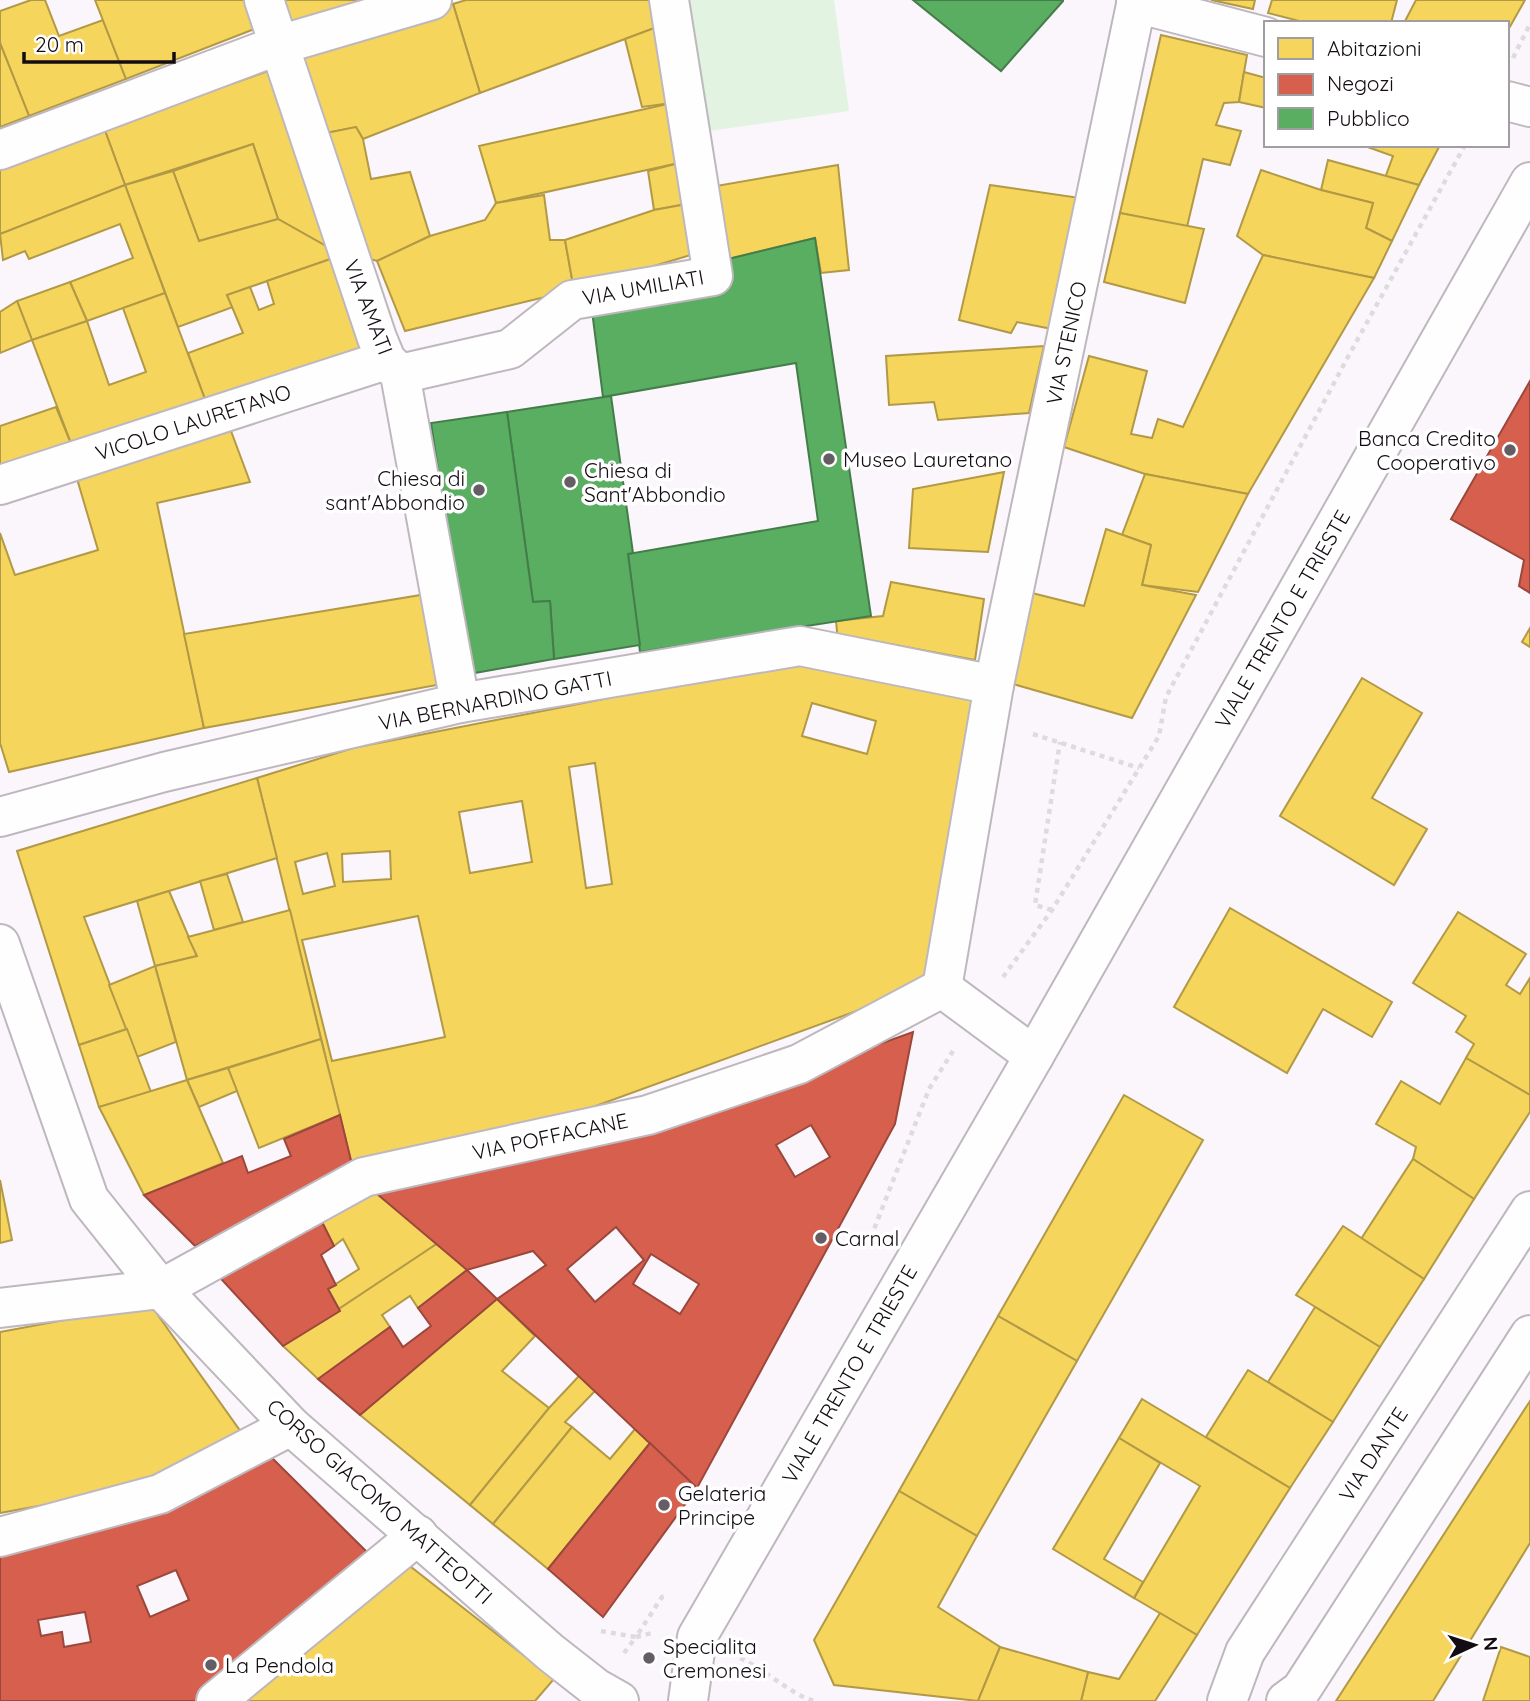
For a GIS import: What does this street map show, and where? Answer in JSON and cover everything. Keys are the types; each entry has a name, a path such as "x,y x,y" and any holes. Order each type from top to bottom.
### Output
{"street":[{"name":"VIA AMATI","path":"264,0 393,367 460,703"},
{"path":"0,150 279,45 432,0"},
{"name":"VIA UMILIATI","path":"393,367 510,349 572,300 713,276 669,0"},
{"path":"1136,1 1264,36"},
{"name":"VIA STENICO","path":"992,703 1136,1"},
{"path":"1509,102 1530,107"},
{"name":"VIALE TRENTO E TRIESTE","path":"688,1701 697,1637 1034,1056 1530,183"},
{"name":"VICOLO LAURETANO","path":"0,485 393,367"},
{"name":"VIA BERNARDINO GATTI","path":"0,817 164,772 460,703 800,646 992,703"},
{"path":"992,703 942,988 1034,1056"},
{"name":"CORSO GIACOMO MATTEOTTI","path":"0,944 89,1199 161,1289 291,1426 550,1652 596,1688 619,1701"},
{"name":"VIA POFFACANE","path":"161,1289 364,1177 648,1115 799,1064 942,988"},
{"name":"VIA DANTE","path":"1227,1701 1245,1652 1530,1211"},
{"path":"0,1308 161,1289"},
{"path":"1286,1701 1301,1690 1530,1335"},
{"path":"0,1537 160,1494 291,1426"},
{"path":"216,1701 418,1535"}],"path":[{"path":"1509,64 1530,24"},
{"path":"864,1253 929,1089 976,1013 1052,910 1159,736 1166,697 1464,147"},
{"path":"992,703 1060,742 1139,768"},
{"path":"1052,910 1035,905 1060,742"},
{"path":"636,1637 662,1597 671,1596"},
{"path":"767,1671 802,1698 814,1701"}],"green space":[{"path":"688,0 834,0 849,111 709,131"}],"building: Abitazioni":[{"path":"31,0 45,0 59,36 103,20 126,79 29,116 0,43 0,11"},
{"path":"95,0 253,0 262,26 126,79"},
{"path":"278,0 379,0 289,30"},
{"path":"466,0 651,0 657,27 480,93 453,4"},
{"path":"1211,0 1255,0 1253,9"},
{"path":"1272,0 1397,0 1392,21 1299,21 1268,13"},
{"path":"1416,0 1525,0 1509,28 1509,21 1405,21"},
{"path":"453,4 480,93 363,139 356,127 321,134 295,57"},
{"path":"657,27 672,103 642,107 625,39"},
{"path":"1161,35 1247,55 1239,102 1224,103 1216,125 1241,131 1230,165 1203,159 1187,227 1120,213"},
{"path":"0,43 29,116 0,127"},
{"path":"280,67 342,255 278,219 253,144 125,185 104,128"},
{"path":"1244,72 1264,77 1264,108 1239,102"},
{"path":"672,103 679,163 496,203 479,146"},
{"path":"356,127 363,139 371,179 410,172 430,236 377,261 356,255 321,134"},
{"path":"104,128 125,185 0,234 0,164"},
{"path":"253,144 278,219 199,241 173,171"},
{"path":"1368,147 1439,147 1419,185 1385,178 1393,156"},
{"path":"1328,160 1419,185 1392,241 1366,228 1373,203 1321,190"},
{"path":"679,163 687,204 654,210 648,171"},
{"path":"838,165 849,270 821,273 815,238 724,260 716,186"},
{"path":"1261,170 1321,190 1373,203 1366,228 1392,241 1374,278 1263,255 1237,236"},
{"path":"173,171 199,241 278,219 342,255 227,295 233,307 178,327 125,185"},
{"path":"125,185 165,293 87,321 70,282 133,258 120,224 29,259 25,251 3,260 0,234"},
{"path":"990,185 1080,198 1052,329 1017,322 1011,333 959,320"},
{"path":"544,195 550,240 565,240 574,290 405,331 377,261 430,236 485,220 496,203"},
{"path":"687,204 694,254 574,290 565,240 654,210"},
{"path":"1120,213 1204,229 1185,303 1104,282"},
{"path":"342,255 372,346 206,402 188,353 243,333 227,295 250,287 259,310 274,304 267,281"},
{"path":"1263,255 1374,278 1248,494 1145,474 1064,447 1089,356 1147,371 1131,434 1152,438 1158,419 1183,427"},
{"path":"70,282 87,321 32,340 17,301"},
{"path":"165,293 206,402 72,446 32,340 87,321 109,385 146,372 123,308"},
{"path":"17,301 32,340 0,353 0,312"},
{"path":"1044,346 1029,413 938,420 934,402 889,405 886,356"},
{"path":"56,407 72,446 0,465 0,426"},
{"path":"231,431 250,482 157,503 204,728 9,772 0,743 0,533 15,575 98,550 75,472"},
{"path":"1004,472 988,552 909,548 913,489"},
{"path":"1145,474 1248,494 1198,592 1142,585 1151,545 1122,535"},
{"path":"1106,529 1151,545 1142,585 1196,595 1132,718 1013,684 1032,593 1084,606"},
{"path":"891,582 984,599 975,660 879,642 879,650 838,642 836,621 883,616"},
{"path":"439,592 453,682 204,728 184,634"},
{"path":"1530,628 1530,647 1522,642"},
{"path":"793,662 982,695 928,985 549,1123 353,1169 257,778 353,748","holes":["812,703 876,721 867,754 802,736","595,763 612,884 586,888 569,767","522,801 532,862 470,873 459,812","390,851 391,879 343,882 342,854","327,853 335,886 303,894 295,862","418,916 445,1037 332,1061 302,940"]},
{"path":"1362,678 1422,713 1372,798 1427,829 1394,885 1280,816"},
{"path":"257,778 277,858 84,917 127,1029 79,1045 17,851"},
{"path":"227,874 243,922 214,930 200,881"},
{"path":"169,891 197,956 155,966 137,901"},
{"path":"1230,908 1392,1002 1372,1037 1323,1009 1287,1073 1174,1007"},
{"path":"290,910 321,1039 187,1080 155,966 197,956 188,937"},
{"path":"1458,912 1526,954 1506,985 1520,994 1530,978 1530,1095 1466,1058 1474,1044 1456,1032 1466,1016 1413,983"},
{"path":"155,966 176,1042 137,1057 109,985"},
{"path":"127,1029 151,1092 99,1107 79,1045"},
{"path":"321,1039 340,1115 259,1148 228,1068"},
{"path":"1466,1058 1530,1095 1530,1112 1474,1199 1413,1159 1416,1147 1376,1124 1401,1081 1440,1104"},
{"path":"228,1068 237,1091 199,1107 187,1080"},
{"path":"187,1080 223,1163 144,1195 99,1107"},
{"path":"1124,1095 1203,1140 1077,1361 998,1316"},
{"path":"1413,1159 1474,1199 1424,1279 1361,1239"},
{"path":"0,1180 12,1240 0,1243"},
{"path":"376,1193 438,1243 340,1311 328,1289 359,1269 343,1239 334,1246 320,1218"},
{"path":"1343,1226 1424,1279 1380,1347 1296,1295"},
{"path":"438,1243 467,1270 418,1308 410,1296 382,1315 390,1327 318,1379 283,1346"},
{"path":"497,1299 535,1336 502,1371 549,1408 470,1505 360,1415"},
{"path":"150,1304 241,1432 132,1489 0,1513 0,1332"},
{"path":"1315,1307 1380,1347 1333,1422 1268,1382"},
{"path":"998,1316 1077,1361 977,1536 899,1491"},
{"path":"1248,1370 1333,1422 1290,1488 1206,1437"},
{"path":"579,1376 595,1391 565,1422 572,1427 493,1524 470,1505 549,1408"},
{"path":"1142,1399 1290,1488 1197,1635 1134,1598 1200,1486 1119,1438"},
{"path":"1530,1401 1530,1543 1433,1701 1336,1701"},
{"path":"572,1427 610,1459 635,1429 650,1443 548,1569 493,1524"},
{"path":"1119,1438 1160,1463 1104,1559 1143,1582 1134,1598 1053,1549"},
{"path":"899,1491 977,1536 938,1607 1000,1647 978,1701 834,1685 814,1640"},
{"path":"406,1563 554,1679 535,1701 233,1701"},
{"path":"1160,1613 1197,1635 1155,1701 1081,1701 1088,1672 1119,1679"},
{"path":"1000,1647 1088,1672 1081,1701 978,1701"},
{"path":"1501,1647 1530,1657 1530,1701 1483,1701"}],"building: Negozi":[{"name":"Banca Credito Cooperativo","path":"1530,381 1530,593 1519,586 1524,560 1451,519"},
{"path":"913,1032 895,1124 697,1488 497,1299 546,1265 533,1251 467,1270 376,1193 598,1145","holes":["811,1125 830,1157 795,1177 776,1145","616,1227 644,1260 595,1302 567,1269","651,1254 699,1284 680,1314 633,1284"]},
{"path":"340,1115 353,1169 195,1246 144,1195 242,1156 248,1173 291,1156 284,1139"},
{"path":"320,1218 334,1246 321,1255 336,1285 328,1289 340,1311 283,1346 212,1269"},
{"path":"467,1270 497,1299 360,1415 318,1379 390,1327 403,1347 431,1326 418,1308"},
{"path":"650,1443 697,1488 603,1617 548,1569"},
{"path":"266,1452 373,1558 195,1701 0,1701 0,1552 185,1503","holes":["176,1570 189,1600 150,1617 137,1586","85,1612 91,1642 64,1647 62,1632 41,1636 38,1620"]}],"building: Pubblico":[{"path":"913,0 1063,0 1063,1 1001,71"},
{"name":"Museo Lauretano","path":"815,238 871,616 640,652 628,554 818,521 796,363 603,397 591,303 724,260"},
{"name":"Chiesa di Sant'Abbondio","path":"611,396 633,553 628,554 640,645 554,659 550,601 533,602 507,412"},
{"name":"Chiesa di sant'Abbondio","path":"507,412 533,602 550,601 554,659 469,674 431,423"}],"place":[{"name":"Banca Credito Cooperativo","path":"1510,450"},
{"name":"Museo Lauretano","path":"829,459"},
{"name":"Chiesa di Sant'Abbondio","path":"570,482"},
{"name":"Chiesa di sant'Abbondio","path":"479,490"},
{"name":"Carnal","path":"821,1238"},
{"name":"Gelateria Principe","path":"664,1505"},
{"name":"Specialita Cremonesi","path":"649,1658"},
{"name":"La Pendola","path":"211,1665"}]}
